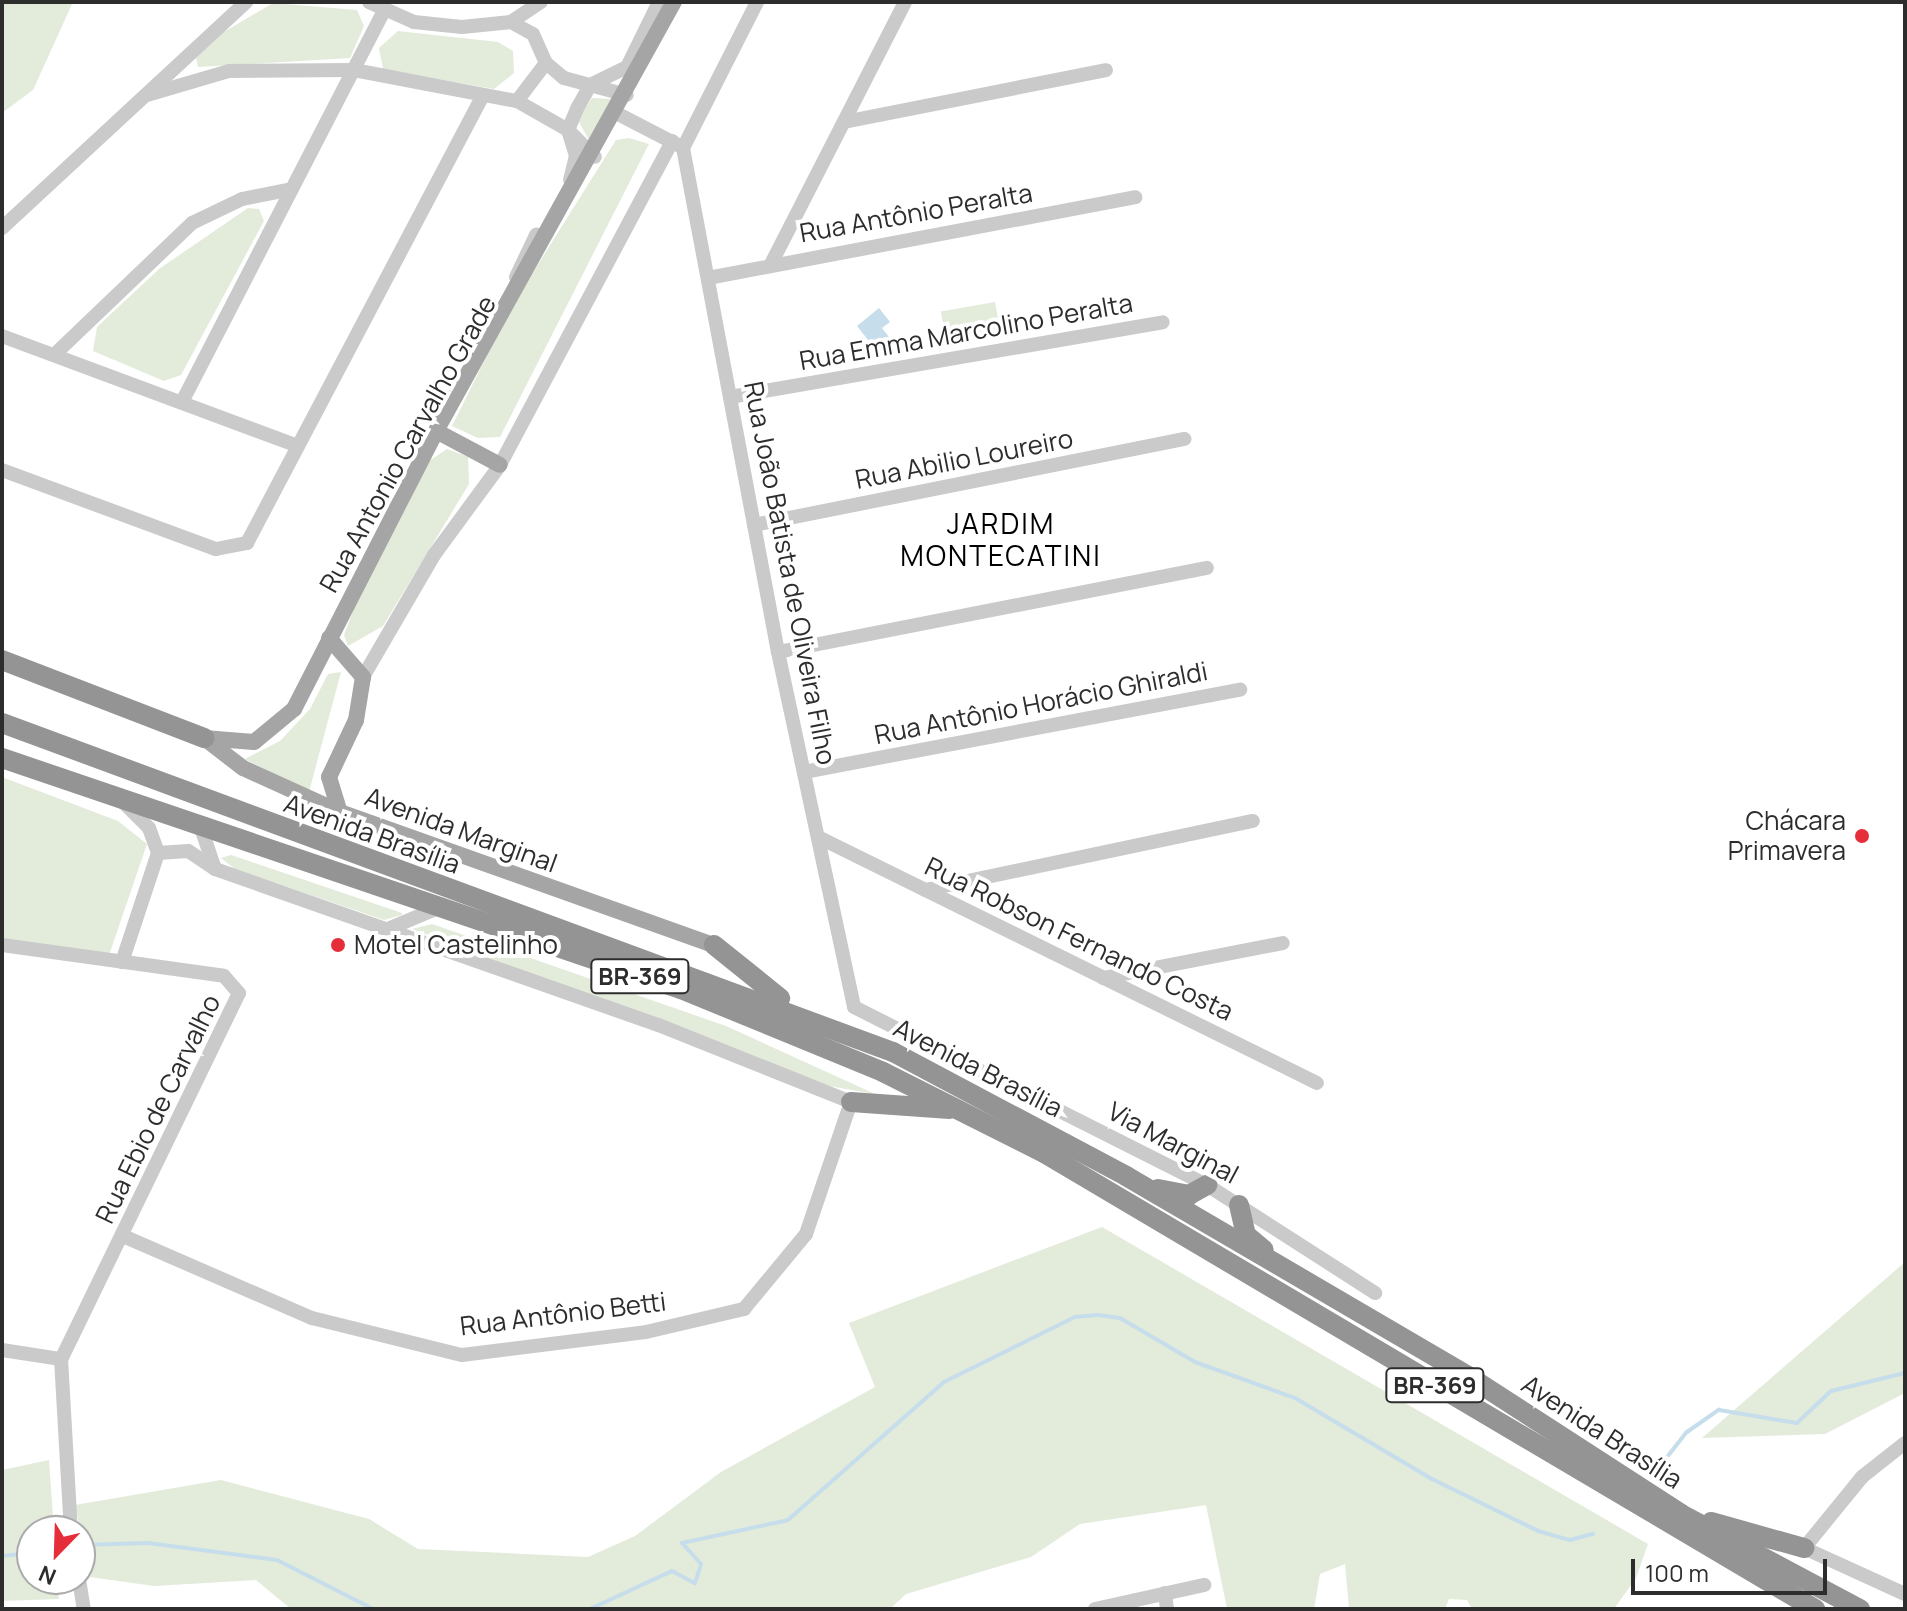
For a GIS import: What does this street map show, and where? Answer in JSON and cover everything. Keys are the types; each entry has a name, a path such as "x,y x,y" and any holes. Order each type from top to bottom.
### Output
{"highway":[{"path":"2,660 204,738"},
{"name":"Avenida Brasília","path":"2,723 814,1019 893,1052 1126,1176 1468,1376 1681,1514 1860,1609"},
{"name":"Avenida Brasília","path":"5,760 681,989 960,1110 1274,1288 1761,1581 1815,1609"},
{"path":"714,945 814,1019"},
{"path":"851,1102 960,1110"},
{"path":"1126,1176 1176,1195 1207,1185"},
{"path":"1239,1205 1246,1235 1308,1285"},
{"path":"1681,1514 1804,1548"},
{"path":"1761,1581 1792,1609"}],"main road":[{"name":"Rua Antonio Carvalho Grade","path":"204,738 236,744 274,733 329,638 436,431 510,309 595,157 674,2"},
{"path":"436,431 500,465"},
{"path":"329,638 363,677 356,720 329,777 340,812"},
{"name":"Avenida Marginal","path":"204,738 243,768 340,812 714,945"}],"street":[{"path":"2,228 147,95 186,53 246,2"},
{"path":"369,2 384,11 445,27 511,22 541,2"},
{"path":"510,309 520,264 573,172 568,130 588,90 627,67 659,2"},
{"path":"363,677 434,555 500,465 757,2"},
{"path":"771,264 905,2"},
{"path":"182,402 288,190 384,11"},
{"path":"511,22 533,34 546,63 588,90 627,95"},
{"path":"186,53 199,80"},
{"path":"517,101 546,63"},
{"path":"147,95 199,80 276,67 354,70 482,97 517,101 568,130 595,157"},
{"path":"844,122 1106,70"},
{"path":"2,470 226,551 251,538 482,97"},
{"path":"618,114 678,144"},
{"name":"Rua João Batista de Oliveira Filho","path":"678,144 708,278 778,652 854,1007"},
{"path":"54,355 192,223 242,199 288,190"},
{"name":"Rua Antônio Peralta","path":"708,278 1135,197"},
{"name":"Rua Emma Marcolino Peralta","path":"730,397 1163,322"},
{"path":"2,336 297,446"},
{"name":"Rua Abilio Loureiro","path":"754,525 1184,439"},
{"path":"778,652 1207,568"},
{"name":"Rua Antônio Horácio Ghiraldi","path":"804,772 1240,690"},
{"path":"2,945 122,962 158,853 149,828 120,798"},
{"path":"925,890 1253,821"},
{"path":"201,828 215,869"},
{"name":"Rua Robson Fernando Costa","path":"820,838 1317,1083"},
{"path":"158,853 188,851 215,869 388,929 851,1102"},
{"path":"388,929 440,907"},
{"path":"1103,978 1283,943"},
{"name":"Rua Ebio de Carvalho","path":"61,1359 239,999 224,976 122,962"},
{"name":"Via Marginal","path":"854,1007 1207,1185 1375,1293"},
{"name":"Rua Antônio Betti","path":"123,1236 312,1318 462,1355 646,1332 744,1309 806,1234 851,1102"},
{"path":"2,1350 61,1359 70,1515"},
{"path":"1902,1448 1862,1477 1804,1548 1905,1594"},
{"path":"1095,1609 1204,1585"},
{"path":"1165,1593 1167,1609"}],"green space":[{"path":"2,2 73,2 33,90 2,113"},
{"path":"273,3 357,10 364,26 350,58 198,67 196,58 222,33"},
{"path":"398,31 498,42 513,51 514,73 494,89 383,69 379,48"},
{"path":"592,98 612,99 591,144 578,120"},
{"path":"629,138 649,144 500,437 478,438 452,426 510,309 616,140"},
{"path":"248,208 259,209 264,221 181,375 164,381 93,351 97,327 159,269"},
{"path":"995,302 1000,329 946,338 941,312"},
{"path":"447,449 468,457 469,484 383,626 348,646 344,635 366,576 429,461"},
{"path":"341,672 309,792 245,759 280,741 310,709 328,674"},
{"path":"2,777 118,821 147,844 108,958 2,944"},
{"path":"231,855 402,915 384,920 235,869 221,858"},
{"path":"432,924 726,1026 875,1094 829,1086 412,929"},
{"path":"1102,1227 1648,1544 1636,1578 1614,1609 1472,1609 1467,1600 1449,1599 1445,1609 1349,1609 1345,1564 1320,1574 1314,1609 1227,1609 1206,1505 1080,1524 1031,1557 906,1594 890,1609 291,1609 256,1580 154,1586 96,1578 96,1515 77,1515 75,1505 221,1480 369,1519 418,1549 588,1557 635,1536 721,1472 875,1387 849,1323"},
{"path":"1905,1262 1905,1393 1825,1434 1702,1438"},
{"path":"49,1460 53,1515 16,1515 16,1595 59,1595 59,1599 2,1601 2,1470"}],"water":[{"path":"879,308 890,322 882,328 889,337 875,349 857,326"}],"waterway":[{"path":"590,1609 672,1571 695,1583 701,1564 682,1543 788,1520 944,1382 1075,1317 1098,1315 1120,1318 1195,1362 1295,1398 1432,1479 1538,1531 1570,1540 1593,1534"},
{"path":"1664,1461 1687,1432 1719,1410 1797,1423 1831,1391 1905,1373"},
{"path":"96,1545 148,1543 277,1560 373,1609"},
{"path":"2,1556 16,1555"}],"place":[{"name":"Chácara Primavera","path":"1862,836"},
{"name":"Motel Castelinho","path":"338,945"}],"district":[{"name":"JARDIM MONTECATINI","path":"1001,539"}]}
